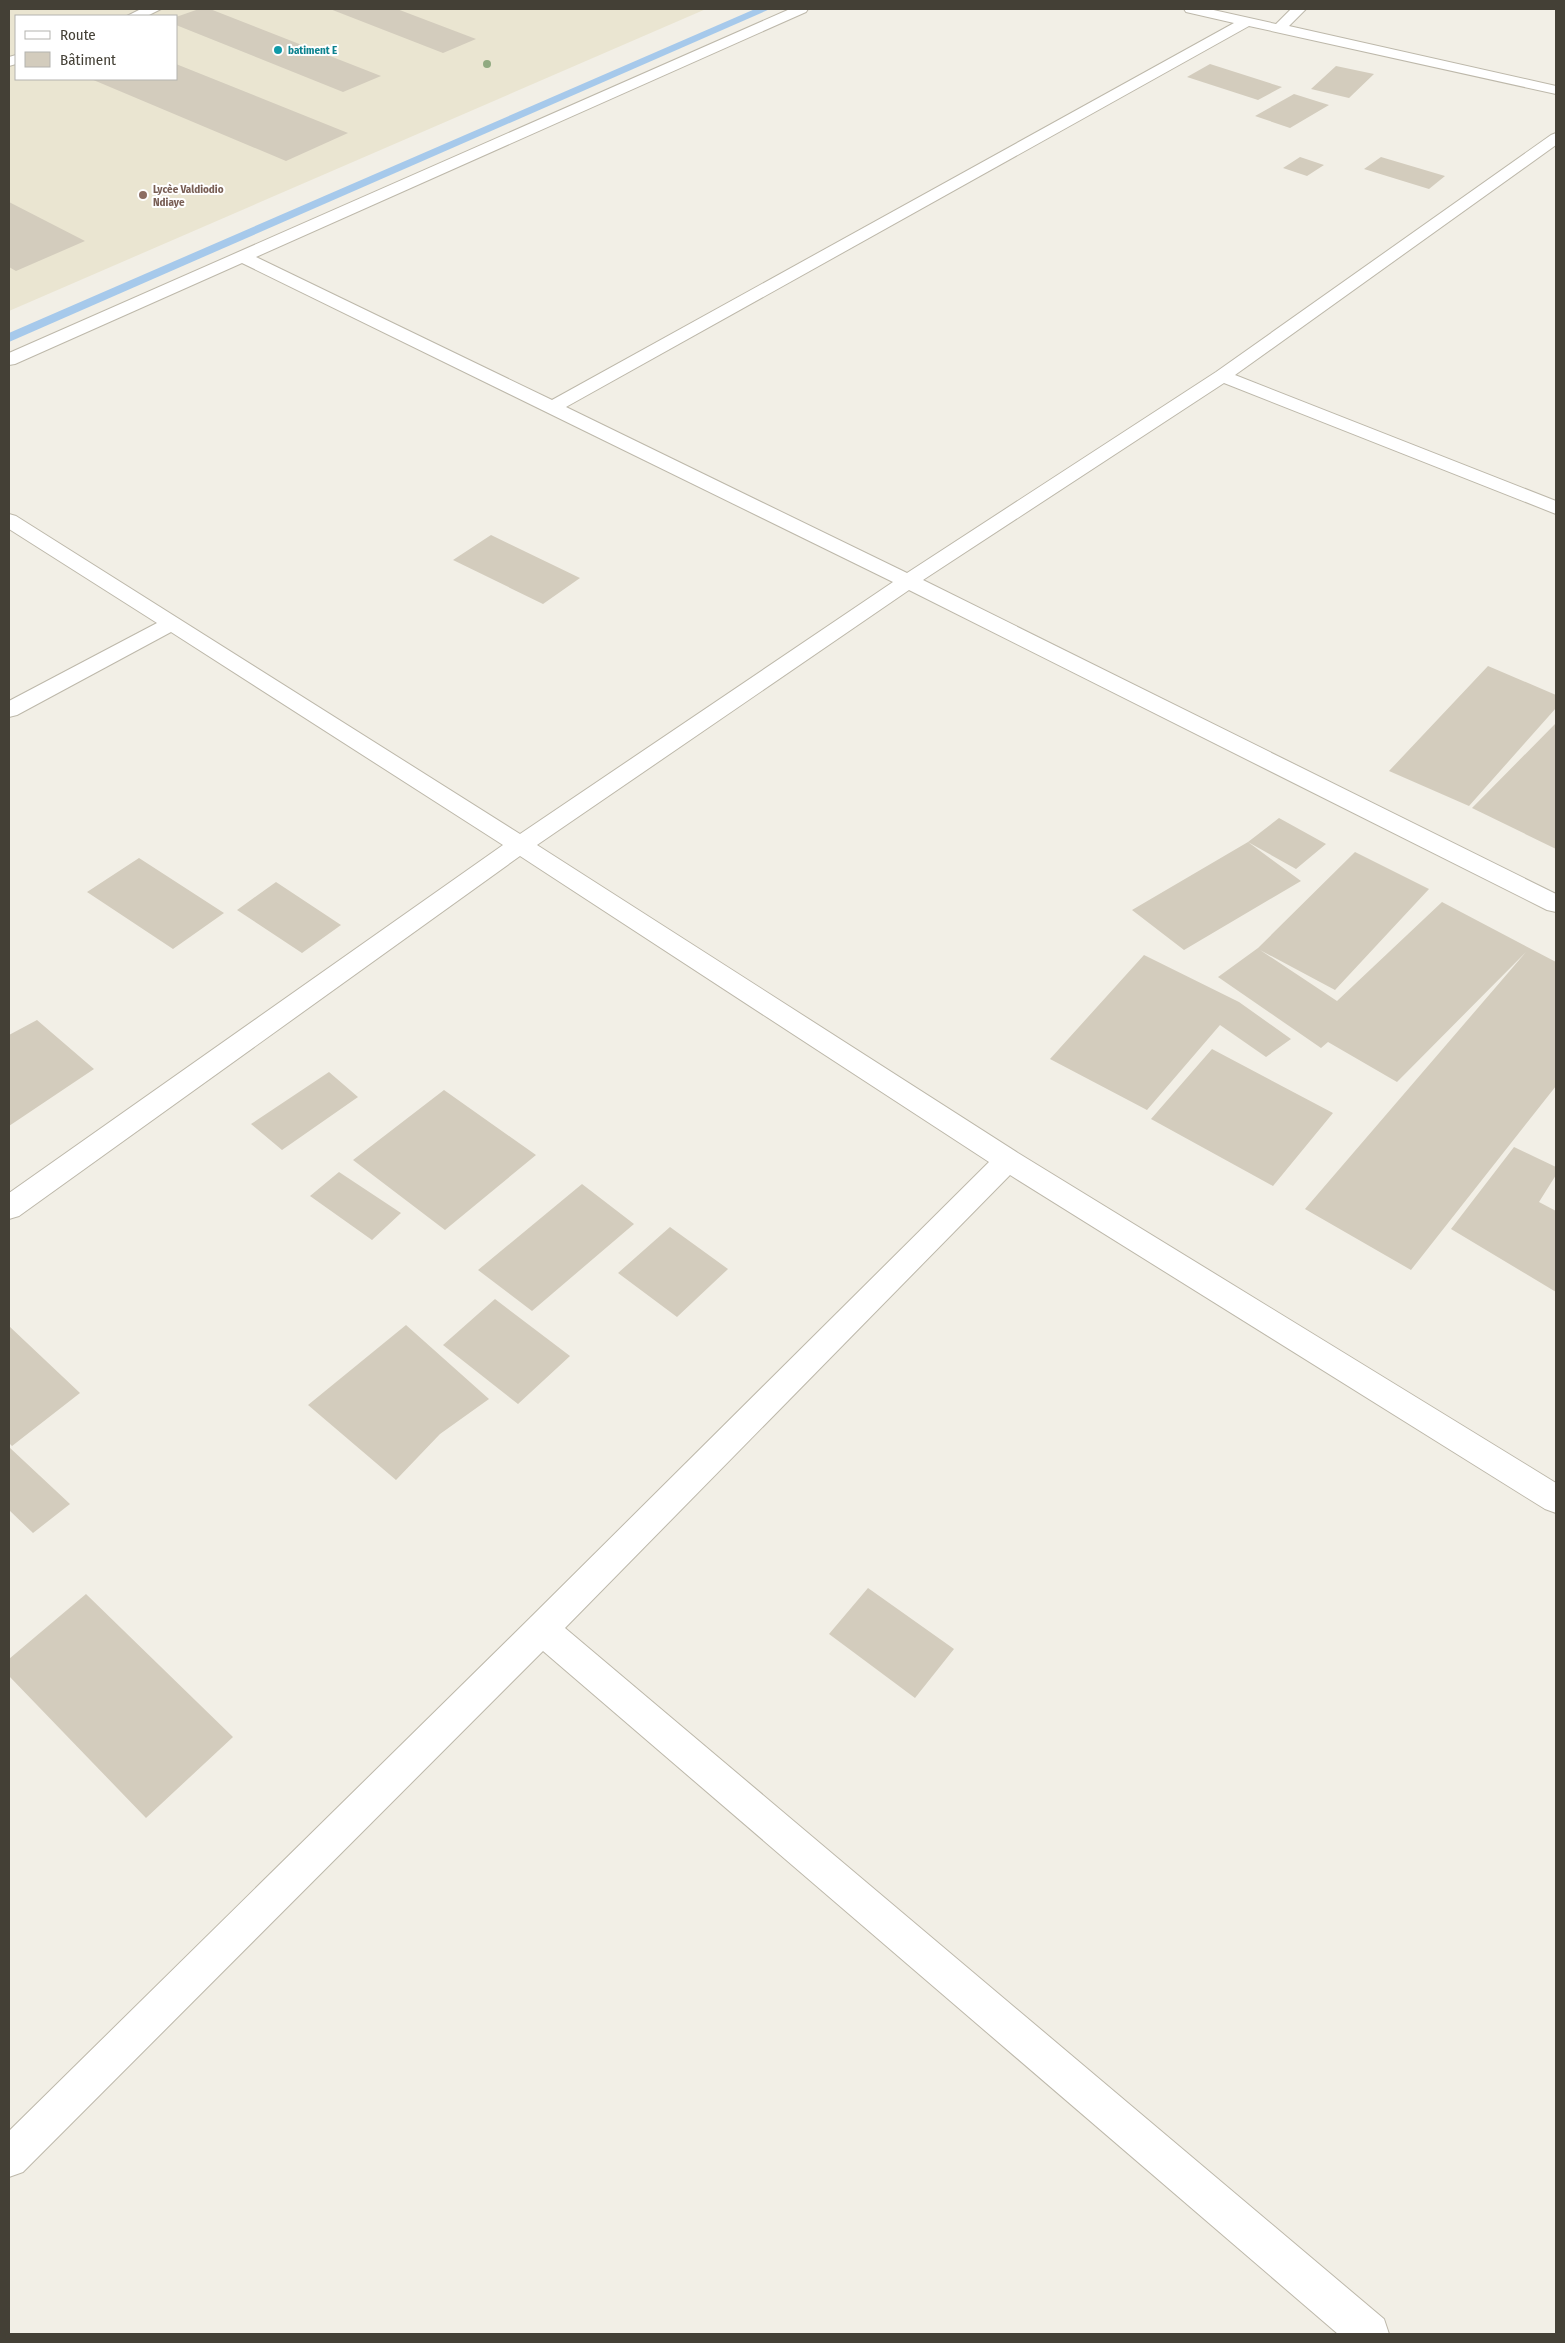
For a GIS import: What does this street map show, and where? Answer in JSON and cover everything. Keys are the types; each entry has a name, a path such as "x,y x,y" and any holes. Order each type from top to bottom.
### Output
{"street":[{"path":"137,15 154,9"},
{"path":"9,360 801,9"},
{"path":"1191,9 1556,90"},
{"path":"1279,28 1299,9"},
{"path":"553,407 1248,21"},
{"path":"9,1208 520,845 908,581 1222,376 1556,138"},
{"path":"241,256 908,581 1556,904"},
{"path":"1222,376 1556,508"},
{"path":"9,520 520,845 1008,1160 1556,1499"},
{"path":"9,710 170,624"},
{"path":"9,2158 542,1630 1008,1160"},
{"path":"542,1630 1368,2334"}],"shaded area":[{"name":"Lycèe Valdiodio Ndiaye","path":"9,9 706,9 9,311"}],"building":[{"name":"batiment E","path":"199,9 210,9 381,76 343,92 178,26 178,16"},
{"name":"batiment E","path":"330,9 397,9 476,39 443,53"},
{"path":"1210,64 1282,87 1258,100 1187,77"},
{"path":"178,65 348,133 286,161 93,80 178,80"},
{"path":"1336,66 1374,74 1349,98 1311,89"},
{"path":"1294,94 1329,105 1290,128 1255,116"},
{"path":"1300,157 1324,165 1307,176 1283,168"},
{"path":"1381,157 1445,176 1429,189 1364,169"},
{"path":"9,202 85,241 16,271 9,267"},
{"path":"491,535 580,578 543,604 453,560"},
{"path":"1488,666 1556,695 1556,708 1469,806 1389,771"},
{"path":"1556,723 1556,849 1472,808"},
{"path":"1279,818 1326,844 1296,869 1248,842"},
{"path":"1248,842 1301,881 1184,950 1132,910"},
{"path":"1355,852 1429,889 1335,990 1260,950 1337,1001 1442,902 1556,962 1556,1086 1411,1270 1305,1209 1526,952 1397,1082 1328,1042 1321,1048 1218,977 1258,948"},
{"path":"139,858 224,913 173,949 87,892"},
{"path":"276,882 341,925 302,953 237,910"},
{"path":"1144,955 1239,1002 1291,1039 1266,1057 1220,1025 1147,1110 1050,1059"},
{"path":"37,1020 94,1069 9,1126 9,1035"},
{"path":"1212,1049 1333,1113 1273,1186 1151,1119"},
{"path":"329,1072 358,1097 282,1150 251,1124"},
{"path":"444,1090 536,1155 445,1230 353,1160"},
{"path":"1514,1147 1556,1167 1556,1175 1539,1202 1556,1211 1556,1292 1451,1229"},
{"path":"339,1172 401,1213 372,1240 310,1196"},
{"path":"582,1184 634,1224 532,1311 478,1270"},
{"path":"670,1227 728,1269 677,1317 618,1273"},
{"path":"495,1299 570,1356 518,1404 443,1345"},
{"path":"406,1325 489,1399 440,1434 396,1480 308,1405"},
{"path":"9,1326 80,1393 12,1446 9,1443"},
{"path":"9,1447 70,1504 33,1533 9,1510"},
{"path":"868,1588 954,1649 915,1698 829,1634"},
{"path":"86,1594 233,1737 146,1818 9,1676 9,1659"}],"waterway":[{"path":"9,338 764,9"}],"place":[{"name":"batiment E","path":"278,50"},
{"name":"Lycèe Valdiodio Ndiaye","path":"143,195"}]}
